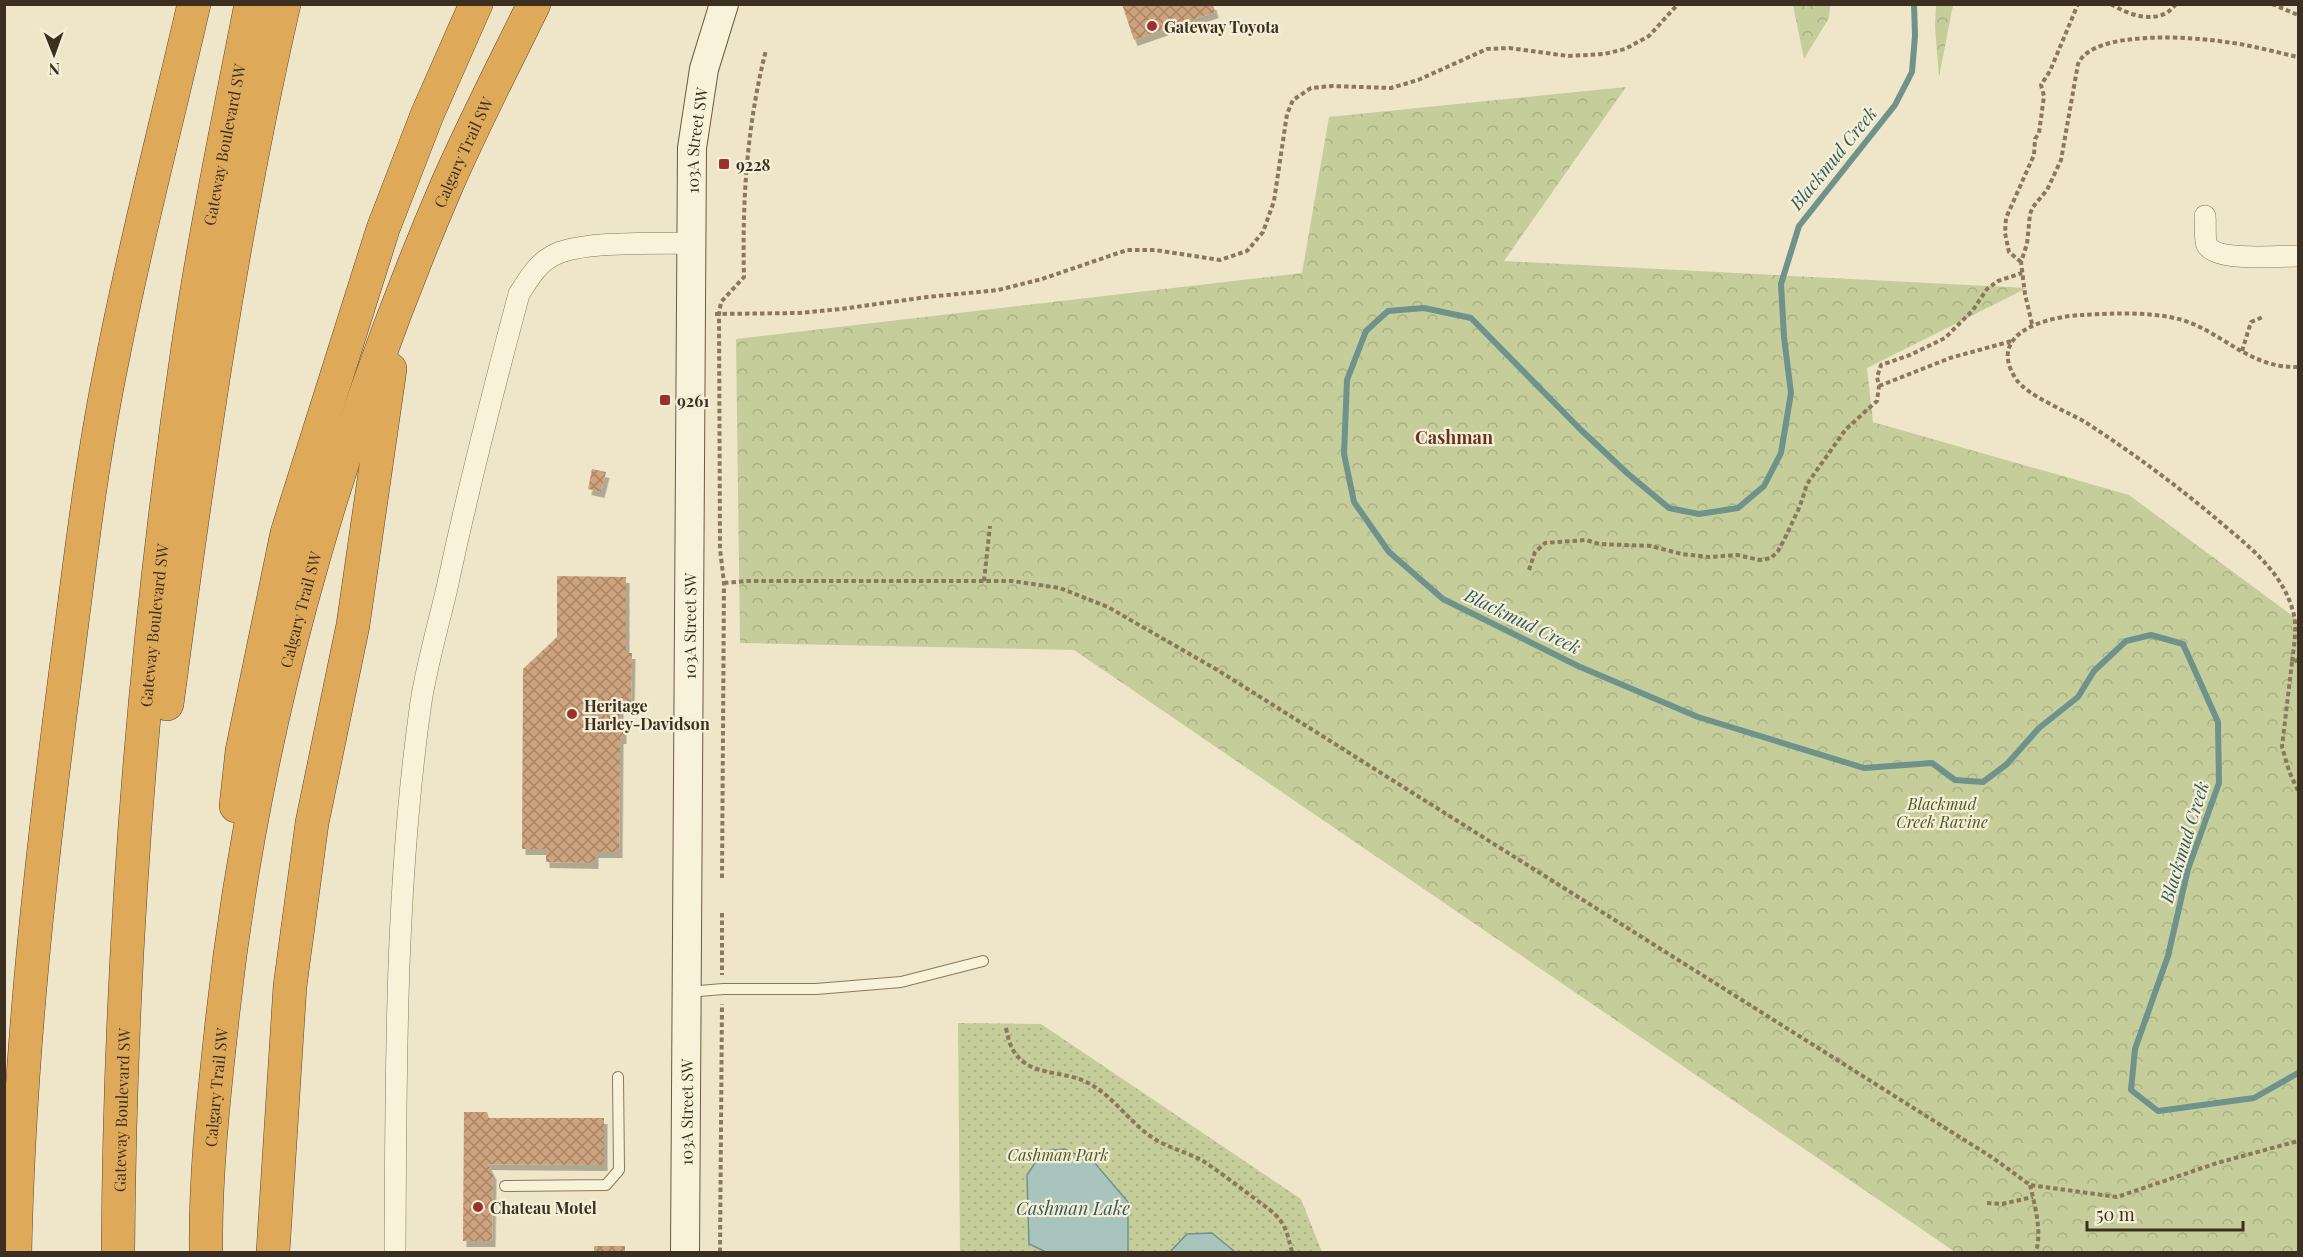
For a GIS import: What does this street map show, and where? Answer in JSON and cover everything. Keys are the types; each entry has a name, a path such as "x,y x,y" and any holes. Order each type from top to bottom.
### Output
{"highway":[{"path":"15,1252 25,1061 47,805 83,538 112,358 195,4"},
{"name":"Gateway Boulevard SW","path":"118,1252 123,1026 132,863 158,584 188,352 204,252 251,4"},
{"path":"132,863 157,783 215,361 256,137 284,4"},
{"path":"212,1121 215,948 232,844 242,751 287,533 383,229 427,115 476,4"},
{"name":"Calgary Trail SW","path":"206,1252 212,1121 229,952 253,816 283,675 310,568 343,460 400,303 446,187 534,4"},
{"path":"273,1252 291,975 312,823 353,625 400,303"}],"street":[{"name":"103A Street SW","path":"685,1252 692,148 704,69 724,4"},
{"path":"2205,216 2206,244 2212,250 2222,254 2249,256 2298,256"},
{"path":"395,1252 399,953 406,825 422,699 460,526 519,294 534,270 553,255 587,245 691,243"}],"lane":[{"path":"687,992 723,989 816,989 901,982 983,961"},
{"path":"505,1186 606,1185 619,1170 618,1077"}],"path":[{"path":"717,314 800,313 998,290 1042,279 1127,250 1155,250 1221,260 1247,251 1263,232 1274,201 1290,107 1293,100 1311,88 1332,86 1391,88 1418,80 1487,50 1509,48 1568,56 1604,54 1625,49 1648,36 1678,4"},
{"path":"2021,262 2009,252 2005,233 2006,218 2034,155 2044,96 2041,85 2078,4"},
{"path":"2110,4 2140,17 2166,14 2176,4"},
{"path":"2272,4 2298,15"},
{"path":"2032,325 2021,262 2027,244 2032,207 2047,190 2061,160 2078,64 2087,53 2110,44 2132,40 2178,38 2226,42 2298,57"},
{"path":"722,878 724,583 720,549 717,314 721,302 744,276 743,224 749,133 766,50"},
{"path":"1529,570 1535,552 1545,543 1576,540 1599,544 1651,546 1682,554 1709,557 1737,555 1760,560 1771,558 1784,540 1800,506 1807,484 1846,429 1876,401 1879,386 1877,377 1881,365 1910,355 1946,338 1973,310 1988,289 1998,281 2022,273"},
{"path":"1879,386 1950,358 2012,341 2032,325 2045,320 2082,315 2151,315 2175,318 2192,324 2265,363 2298,368"},
{"path":"2242,351 2251,322 2263,317"},
{"path":"2012,341 2008,349 2010,364 2016,379 2025,389 2084,422 2152,466 2265,562 2282,585 2294,610 2295,627 2282,747 2298,791"},
{"path":"984,581 990,526"},
{"path":"724,583 747,581 1012,581 1060,588 1108,607 1269,702 1993,1158 2030,1185 2117,1197 2217,1163 2298,1141"},
{"path":"2292,662 2298,660"},
{"path":"720,1252 722,913"},
{"path":"1006,1028 1012,1050 1024,1063 1032,1068 1065,1074 1087,1082 1112,1098 1142,1130 1155,1139 1202,1161 1276,1214 1285,1226 1292,1252"},
{"path":"2030,1185 2039,1244 2036,1252"},
{"path":"1987,1203 2002,1204 2033,1197"}],"green space":[{"path":"1793,5 1830,5 1829,18 1804,59"},
{"path":"1936,5 1953,5 1939,77 1935,27"},
{"name":"Blackmud Creek Ravine","path":"1626,87 1504,261 2027,288 1867,368 1873,422 2129,495 2298,620 2298,1252 1955,1252 1074,650 740,643 736,339 1302,273 1329,117"},
{"name":"Cashman Park","path":"958,1023 1041,1024 1301,1199 1322,1252 960,1252"}],"water":[{"name":"Cashman Lake","path":"1064,1149 1094,1162 1128,1202 1128,1252 1046,1252 1029,1244 1027,1175 1043,1151"},
{"path":"1212,1233 1235,1252 1170,1252 1187,1234"}],"building":[{"name":"Gateway Toyota","path":"1122,4 1213,4 1215,12 1134,40"},
{"path":"592,469 606,472 601,492 588,489"},
{"name":"Heritage Harley-Davidson","path":"557,576 626,577 626,653 632,653 631,705 620,705 623,738 620,738 619,852 595,852 595,863 546,862 546,849 522,849 523,669 557,637"},
{"name":"Chateau Motel","path":"464,1112 487,1112 489,1118 604,1118 604,1165 488,1164 493,1174 492,1241 463,1241"},
{"path":"594,1246 625,1246 625,1252 594,1252"}],"waterway":[{"name":"Blackmud Creek","path":"1914,4 1915,36 1912,72 1895,105 1799,226 1781,284 1784,337 1791,393 1781,453 1764,486 1738,508 1699,514 1669,508 1581,430 1471,318 1424,308 1388,311 1366,331 1347,380 1344,454 1354,502 1389,552 1443,599 1578,666 1698,717 1864,768 1932,763 1955,780 1983,782 2007,764 2039,728 2078,697 2094,671 2126,641 2151,635 2183,644 2218,722 2219,783 2188,869 2168,956 2135,1049 2131,1090 2158,1111 2254,1098 2298,1073"}],"place":[{"name":"Gateway Toyota","path":"1152,26"},
{"name":"9228","path":"724,164"},
{"name":"9261","path":"665,400"},
{"name":"Heritage Harley-Davidson","path":"572,714"},
{"name":"Chateau Motel","path":"478,1207"}],"district":[{"name":"Cashman","path":"1454,437"}]}
